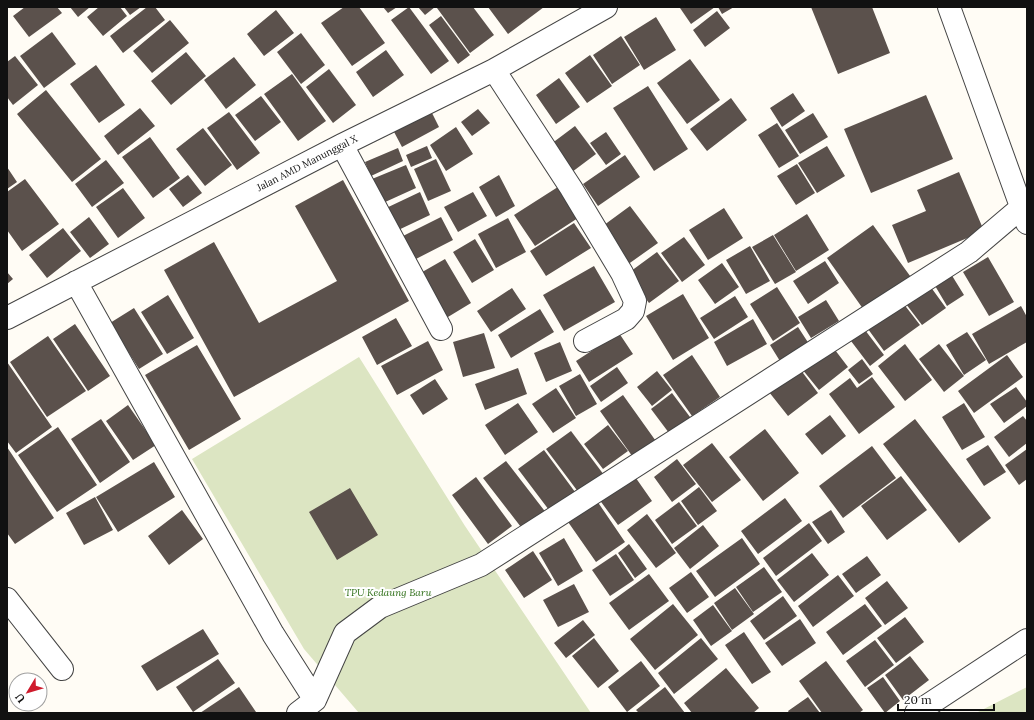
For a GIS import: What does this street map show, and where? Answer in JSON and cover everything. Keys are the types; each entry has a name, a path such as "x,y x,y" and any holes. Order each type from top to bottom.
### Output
{"street":[{"name":"Jalan AMD Manunggal X","path":"7,318 342,145 494,70 606,7"},
{"path":"307,706 345,633 380,607 481,565 969,252 1024,215 950,7"},
{"path":"494,70 575,195 622,273 635,301 633,311 626,319 585,341"},
{"path":"342,145 441,329"},
{"path":"76,282 273,634 307,706"},
{"path":"7,599 62,669"},
{"path":"916,713 1027,640"}],"green space":[{"name":"TPU Kedaung Baru","path":"359,357 465,526 591,713 359,713 304,649 192,459"},
{"path":"1027,687 1027,713 976,713"}],"building":[{"path":"25,7 57,7 62,13 29,37 13,16"},
{"path":"70,7 90,7 78,17"},
{"path":"99,7 120,7 127,16 103,36 87,17"},
{"path":"124,7 141,7 130,15"},
{"path":"147,7 155,7 165,20 123,53 110,36"},
{"path":"344,7 359,7 385,43 352,66 321,23"},
{"path":"383,7 397,7 388,13"},
{"path":"409,7 449,61 431,74 391,20"},
{"path":"418,7 435,7 425,15"},
{"path":"473,7 494,35 470,53 437,8"},
{"path":"488,7 544,7 508,34"},
{"path":"715,7 691,24 680,8"},
{"path":"718,7 734,7 722,14"},
{"path":"811,7 872,7 890,53 838,74"},
{"path":"276,10 294,33 264,56 247,34"},
{"path":"717,11 730,28 705,47 693,30"},
{"path":"441,16 470,55 458,64 429,25"},
{"path":"656,17 676,50 644,70 624,37"},
{"path":"170,20 189,43 152,73 133,51"},
{"path":"52,32 76,64 44,88 20,56"},
{"path":"301,33 325,65 301,84 277,52"},
{"path":"621,36 640,65 612,84 593,55"},
{"path":"386,50 404,75 373,97 356,72"},
{"path":"186,52 206,76 171,105 151,81"},
{"path":"590,55 612,86 587,103 565,73"},
{"path":"15,56 38,85 13,105 7,97 7,62"},
{"path":"234,57 256,85 226,109 204,80"},
{"path":"690,59 720,100 687,124 657,83"},
{"path":"96,65 125,105 99,123 70,84"},
{"path":"329,69 356,105 333,123 306,87"},
{"path":"292,74 326,121 298,141 264,94"},
{"path":"559,78 580,107 556,124 536,95"},
{"path":"648,86 688,149 654,171 613,108"},
{"path":"46,90 101,159 72,182 17,114"},
{"path":"793,93 805,111 782,127 770,108"},
{"path":"926,95 953,159 871,193 844,129"},
{"path":"261,96 281,122 255,141 235,115"},
{"path":"731,98 747,120 707,151 690,129"},
{"path":"140,108 155,126 118,155 104,136"},
{"path":"430,109 439,127 402,147 393,130"},
{"path":"478,109 490,123 472,136 461,122"},
{"path":"229,112 260,153 237,170 207,128"},
{"path":"813,113 828,137 800,154 785,130"},
{"path":"777,123 799,156 779,168 758,135"},
{"path":"575,126 596,154 572,172 551,144"},
{"path":"456,127 473,154 446,171 430,145"},
{"path":"203,128 232,165 205,186 176,149"},
{"path":"606,132 621,154 606,165 590,143"},
{"path":"150,137 180,178 153,198 122,157"},
{"path":"427,146 432,158 411,167 406,155"},
{"path":"827,146 845,176 817,193 798,163"},
{"path":"398,148 403,161 371,176 365,162"},
{"path":"625,155 640,177 598,206 583,184"},
{"path":"436,159 451,191 428,201 414,169"},
{"path":"106,160 124,183 92,207 75,184"},
{"path":"797,164 815,193 796,205 777,176"},
{"path":"406,165 416,188 383,203 372,179"},
{"path":"7,167 17,182 7,189"},
{"path":"959,172 984,231 908,263 892,225 926,211 917,190"},
{"path":"188,175 202,193 183,207 169,189"},
{"path":"499,175 515,206 496,217 479,187"},
{"path":"25,179 59,224 22,251 7,230 7,192"},
{"path":"343,180 409,301 234,397 164,270 214,242 259,323 337,281 295,206"},
{"path":"561,185 581,216 535,246 514,215"},
{"path":"123,188 145,218 118,238 96,207"},
{"path":"420,192 430,215 392,233 382,210"},
{"path":"473,192 487,216 458,232 444,207"},
{"path":"630,206 658,243 627,265 600,228"},
{"path":"724,208 743,238 708,260 689,230"},
{"path":"807,214 829,250 796,271 774,235"},
{"path":"89,217 109,244 90,258 70,232"},
{"path":"441,217 453,240 412,261 401,237"},
{"path":"508,218 526,252 496,268 478,234"},
{"path":"574,223 591,248 546,276 530,251"},
{"path":"873,225 913,280 866,313 827,258"},
{"path":"63,228 81,251 47,278 29,255"},
{"path":"773,235 796,272 775,284 752,247"},
{"path":"684,237 705,265 682,282 661,253"},
{"path":"475,239 494,270 472,283 453,252"},
{"path":"750,246 770,281 746,294 726,260"},
{"path":"657,252 679,281 649,303 627,274"},
{"path":"988,257 1014,302 989,316 963,272"},
{"path":"445,259 471,303 443,320 417,275"},
{"path":"825,261 839,283 808,304 793,281"},
{"path":"722,263 739,287 715,304 698,280"},
{"path":"594,266 615,302 564,331 543,295"},
{"path":"7,272 13,279 7,284"},
{"path":"951,274 964,295 947,306 934,284"},
{"path":"930,286 946,308 922,325 906,304"},
{"path":"777,287 800,323 773,341 750,304"},
{"path":"512,288 526,309 491,332 477,311"},
{"path":"683,294 709,338 673,360 646,316"},
{"path":"168,295 194,338 167,354 141,312"},
{"path":"735,296 748,317 714,339 700,318"},
{"path":"826,300 839,321 811,338 798,317"},
{"path":"903,303 920,325 884,351 868,329"},
{"path":"1021,306 1027,317 1027,342 989,364 972,334"},
{"path":"134,308 163,354 139,369 110,323"},
{"path":"540,309 554,332 511,358 498,335"},
{"path":"396,318 412,346 377,365 362,337"},
{"path":"753,319 767,344 727,366 714,342"},
{"path":"75,324 110,376 88,391 53,339"},
{"path":"798,327 811,347 783,366 770,345"},
{"path":"865,330 884,355 870,366 851,341"},
{"path":"967,332 986,360 964,375 946,345"},
{"path":"484,333 495,368 463,377 453,342"},
{"path":"619,333 633,354 589,382 576,361"},
{"path":"48,336 86,391 47,417 10,362"},
{"path":"428,341 443,370 397,395 381,366"},
{"path":"560,342 572,371 546,382 534,353"},
{"path":"905,344 932,380 905,401 878,366"},
{"path":"939,344 964,376 944,392 919,359"},
{"path":"197,345 241,419 189,450 145,375"},
{"path":"832,346 848,367 819,390 802,369"},
{"path":"692,355 720,397 692,416 663,375"},
{"path":"1007,355 1023,377 974,413 958,391"},
{"path":"862,359 873,374 859,384 848,370"},
{"path":"7,362 52,427 16,453 7,441"},
{"path":"617,367 628,383 601,402 590,386"},
{"path":"518,368 527,394 485,410 475,384"},
{"path":"800,369 818,393 788,416 769,392"},
{"path":"657,371 672,390 652,406 637,387"},
{"path":"580,374 597,404 576,416 559,386"},
{"path":"872,377 895,407 859,434 829,394 850,378 857,388"},
{"path":"435,379 448,399 423,415 410,395"},
{"path":"1016,387 1027,402 1027,406 1004,423 990,404"},
{"path":"556,388 576,418 553,433 532,404"},
{"path":"672,393 693,421 672,437 651,409"},
{"path":"623,395 658,444 635,460 600,411"},
{"path":"518,403 538,432 505,455 485,425"},
{"path":"964,403 985,437 962,450 942,417"},
{"path":"128,405 156,445 133,460 106,421"},
{"path":"830,415 846,436 822,455 805,434"},
{"path":"1023,416 1027,421 1027,443 1009,457 994,437"},
{"path":"101,419 130,462 100,483 71,439"},
{"path":"915,419 991,518 959,543 883,444"},
{"path":"608,425 628,451 603,469 584,444"},
{"path":"58,427 97,485 57,512 18,455"},
{"path":"765,429 799,473 763,501 729,457"},
{"path":"571,431 604,475 579,493 546,449"},
{"path":"712,443 741,480 712,502 683,465"},
{"path":"988,445 1006,472 984,486 966,459"},
{"path":"872,446 896,478 843,518 819,486"},
{"path":"7,447 54,518 15,544 7,533"},
{"path":"1027,449 1027,479 1019,485 1005,465"},
{"path":"544,450 578,496 552,514 518,469"},
{"path":"677,459 696,484 672,502 654,477"},
{"path":"506,461 547,514 524,531 483,478"},
{"path":"154,462 175,497 118,532 96,497"},
{"path":"631,471 652,501 618,525 596,495"},
{"path":"901,476 927,510 887,540 861,506"},
{"path":"476,477 512,526 488,544 452,495"},
{"path":"699,487 717,511 698,525 681,501"},
{"path":"350,488 378,535 337,560 309,512"},
{"path":"95,497 113,530 84,545 66,513"},
{"path":"595,498 625,542 596,562 566,519"},
{"path":"785,498 802,521 758,554 741,531"},
{"path":"679,502 697,526 672,544 655,520"},
{"path":"182,510 203,539 169,565 148,536"},
{"path":"831,510 845,532 828,544 812,522"},
{"path":"647,514 676,553 656,568 627,530"},
{"path":"809,523 822,541 776,576 763,558"},
{"path":"703,525 719,546 690,569 674,548"},
{"path":"564,538 583,571 558,586 539,553"},
{"path":"742,538 760,564 715,597 696,571"},
{"path":"629,544 647,569 635,578 618,553"},
{"path":"533,551 552,580 524,598 505,570"},
{"path":"812,553 829,575 794,602 777,580"},
{"path":"616,554 634,580 610,596 592,570"},
{"path":"867,556 881,575 856,593 842,574"},
{"path":"764,567 782,592 753,612 736,587"},
{"path":"691,572 709,597 687,613 669,588"},
{"path":"649,574 669,601 629,630 609,603"},
{"path":"838,575 854,596 813,627 798,606"},
{"path":"887,581 908,608 885,625 865,598"},
{"path":"574,584 589,612 558,627 543,600"},
{"path":"735,588 754,614 732,630 714,603"},
{"path":"783,596 797,616 764,640 750,621"},
{"path":"673,604 698,635 655,670 630,639"},
{"path":"865,604 882,626 843,655 826,632"},
{"path":"713,605 732,631 711,646 693,620"},
{"path":"905,617 924,642 896,663 877,638"},
{"path":"800,619 816,643 782,666 765,643"},
{"path":"583,620 595,635 566,658 554,643"},
{"path":"203,629 219,654 157,691 141,666"},
{"path":"744,632 771,672 752,684 725,645"},
{"path":"594,638 619,671 598,688 572,656"},
{"path":"701,638 718,659 674,694 658,673"},
{"path":"875,640 894,665 865,687 846,661"},
{"path":"910,656 929,680 903,700 885,675"},
{"path":"218,659 235,683 193,712 176,687"},
{"path":"641,661 660,686 627,712 608,687"},
{"path":"826,661 863,710 859,713 822,713 799,681"},
{"path":"726,668 759,708 753,713 692,713 684,703"},
{"path":"883,677 900,701 885,713 867,688"},
{"path":"239,687 256,712 200,713"},
{"path":"665,687 685,713 639,713 636,710"},
{"path":"808,697 820,713 789,713 788,711"}]}
